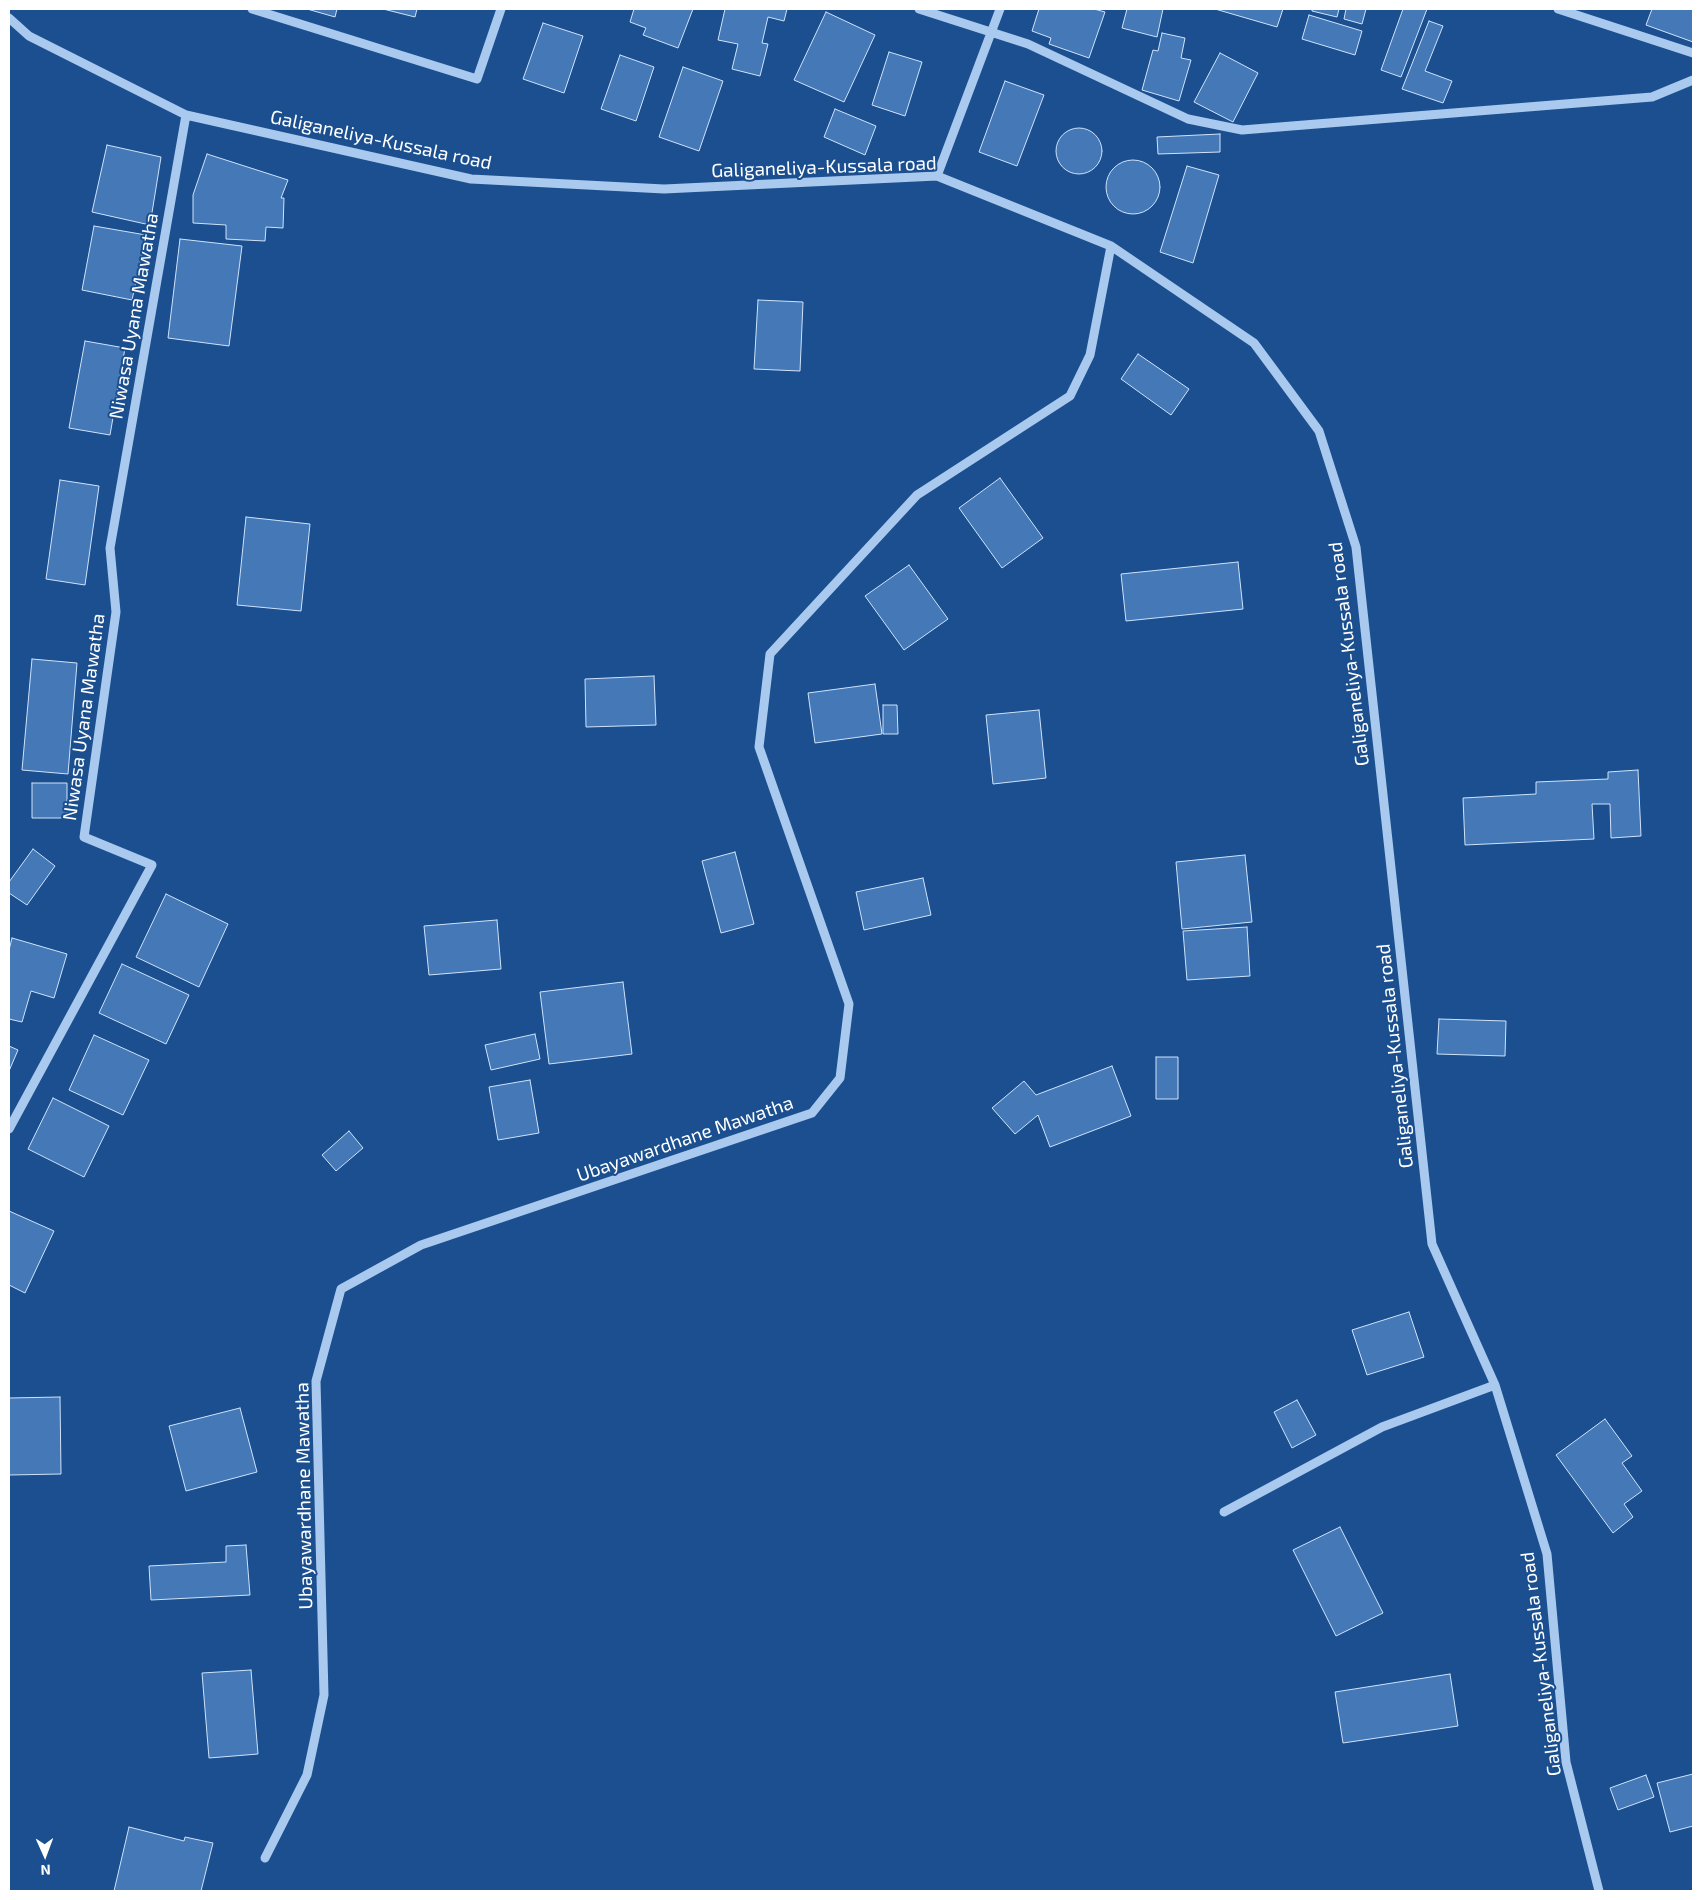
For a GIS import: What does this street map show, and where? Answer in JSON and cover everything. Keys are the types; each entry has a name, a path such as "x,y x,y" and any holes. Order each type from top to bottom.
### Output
{"street":[{"path":"252,9 477,79 501,9"},
{"path":"919,9 1028,44 1188,119 1242,130 1652,97 1693,80"},
{"path":"937,176 1000,9"},
{"path":"1558,9 1693,53"},
{"name":"Galiganeliya-Kussala road","path":"9,18 28,36 186,115 471,179 664,189 937,176 1111,246 1254,343 1320,431 1356,547 1432,1244 1495,1386 1547,1554 1566,1762 1600,1891"},
{"name":"Niwasa Uyana Mawatha","path":"9,1129 152,865 84,837 116,612 110,548 186,115"},
{"name":"Ubayawardhane Mawatha","path":"265,1858 307,1775 324,1695 316,1380 341,1289 421,1245 812,1113 840,1078 849,1004 759,747 770,654 917,495 1070,396 1090,355 1111,246"},
{"path":"1224,1512 1382,1427 1495,1386"}],"building":[{"path":"307,9 337,9 335,17"},
{"path":"383,9 417,9 415,17"},
{"path":"634,9 693,9 678,48 643,35 646,28 630,22"},
{"path":"725,9 787,9 784,21 768,17 762,43 768,44 760,76 732,69 738,44 718,40"},
{"path":"1039,9 1094,9 1105,12 1089,58 1049,44 1051,38 1032,31"},
{"path":"1127,9 1163,9 1157,37 1122,28"},
{"path":"1215,9 1283,9 1277,27"},
{"path":"1312,9 1339,9 1337,17 1312,11"},
{"path":"1346,9 1366,9 1362,24 1344,19"},
{"path":"1403,9 1427,9 1401,77 1381,70"},
{"path":"1652,9 1693,9 1693,42 1646,25"},
{"path":"826,12 875,35 844,102 794,80"},
{"path":"1309,15 1362,31 1355,55 1302,39"},
{"path":"1429,21 1443,26 1425,71 1452,81 1443,103 1402,89"},
{"path":"543,23 583,36 564,93 523,79"},
{"path":"1162,33 1185,38 1181,58 1191,60 1179,101 1142,90 1153,50 1158,51"},
{"path":"889,52 922,62 905,116 872,105"},
{"path":"1220,53 1258,73 1233,122 1194,102"},
{"path":"620,55 654,67 636,121 601,109"},
{"path":"683,67 723,81 699,151 659,137"},
{"path":"1005,81 1044,95 1017,166 979,152"},
{"path":"835,109 876,126 865,155 824,137"},
{"path":"1084,128 1096,134 1101,142 1101,160 1096,168 1088,173 1074,174 1062,168 1057,160 1056,146 1062,134 1070,129"},
{"path":"1220,134 1220,152 1158,154 1157,137"},
{"path":"107,145 161,157 150,225 92,212"},
{"path":"207,154 288,180 281,198 284,198 283,228 266,227 265,241 226,239 226,225 193,223 193,195"},
{"path":"1128,160 1138,160 1148,164 1156,172 1160,187 1156,202 1148,210 1138,214 1128,214 1118,210 1110,202 1106,192 1106,182 1110,172 1118,164"},
{"path":"1187,166 1219,175 1193,263 1160,252"},
{"path":"94,226 146,235 132,300 82,290"},
{"path":"180,239 242,246 229,346 168,338"},
{"path":"758,300 803,302 800,371 754,369"},
{"path":"85,341 125,348 110,435 69,428"},
{"path":"1138,354 1189,389 1171,415 1121,379"},
{"path":"1000,478 1043,538 1002,568 959,508"},
{"path":"60,480 99,486 85,585 46,579"},
{"path":"246,517 310,524 301,611 237,605"},
{"path":"1238,562 1243,609 1126,621 1121,574"},
{"path":"909,565 948,619 904,650 865,596"},
{"path":"32,659 77,663 68,774 22,770"},
{"path":"654,676 656,725 586,727 585,679"},
{"path":"875,684 882,734 815,743 808,693"},
{"path":"883,705 897,705 898,734 883,734"},
{"path":"1039,710 1046,778 993,784 986,715"},
{"path":"1638,770 1641,836 1611,838 1610,804 1592,804 1594,839 1465,845 1463,798 1536,794 1536,782 1608,779 1608,772"},
{"path":"32,783 67,783 67,818 32,818"},
{"path":"33,849 55,866 27,905 9,893 9,882"},
{"path":"735,852 754,924 721,933 702,861"},
{"path":"1245,855 1252,922 1182,929 1176,862"},
{"path":"923,878 931,915 864,930 856,892"},
{"path":"166,894 228,924 199,987 136,957"},
{"path":"497,920 501,969 429,975 424,926"},
{"path":"1247,927 1250,976 1187,980 1183,931"},
{"path":"12,938 67,954 54,998 31,991 22,1022 9,1019 9,950"},
{"path":"122,964 189,995 166,1044 99,1013"},
{"path":"623,982 632,1054 549,1064 540,992"},
{"path":"1439,1019 1506,1021 1505,1056 1437,1054"},
{"path":"535,1034 540,1059 491,1070 485,1045"},
{"path":"94,1035 149,1060 123,1115 69,1090"},
{"path":"9,1046 18,1050 9,1071"},
{"path":"1156,1057 1178,1057 1178,1099 1156,1099"},
{"path":"1112,1066 1131,1116 1050,1147 1038,1115 1015,1134 992,1108 1024,1081 1036,1095"},
{"path":"530,1080 539,1133 498,1140 489,1087"},
{"path":"53,1098 109,1126 84,1177 28,1149"},
{"path":"349,1131 363,1148 336,1171 322,1155"},
{"path":"9,1211 54,1231 25,1293 9,1285"},
{"path":"1409,1312 1424,1357 1367,1375 1352,1330"},
{"path":"60,1397 61,1474 9,1475 9,1398"},
{"path":"1297,1400 1316,1435 1292,1448 1274,1412"},
{"path":"240,1408 257,1472 186,1491 169,1426"},
{"path":"1605,1419 1632,1456 1622,1463 1642,1491 1624,1504 1633,1517 1613,1533 1556,1455"},
{"path":"1340,1527 1383,1613 1336,1636 1293,1550"},
{"path":"246,1545 250,1595 151,1600 149,1566 226,1562 226,1546"},
{"path":"251,1670 258,1754 209,1758 202,1673"},
{"path":"1450,1674 1458,1726 1343,1743 1335,1692"},
{"path":"1693,1774 1693,1826 1670,1832 1657,1783"},
{"path":"1646,1775 1654,1797 1618,1810 1610,1788"},
{"path":"129,1827 184,1841 185,1837 213,1843 201,1891 114,1891"}]}
